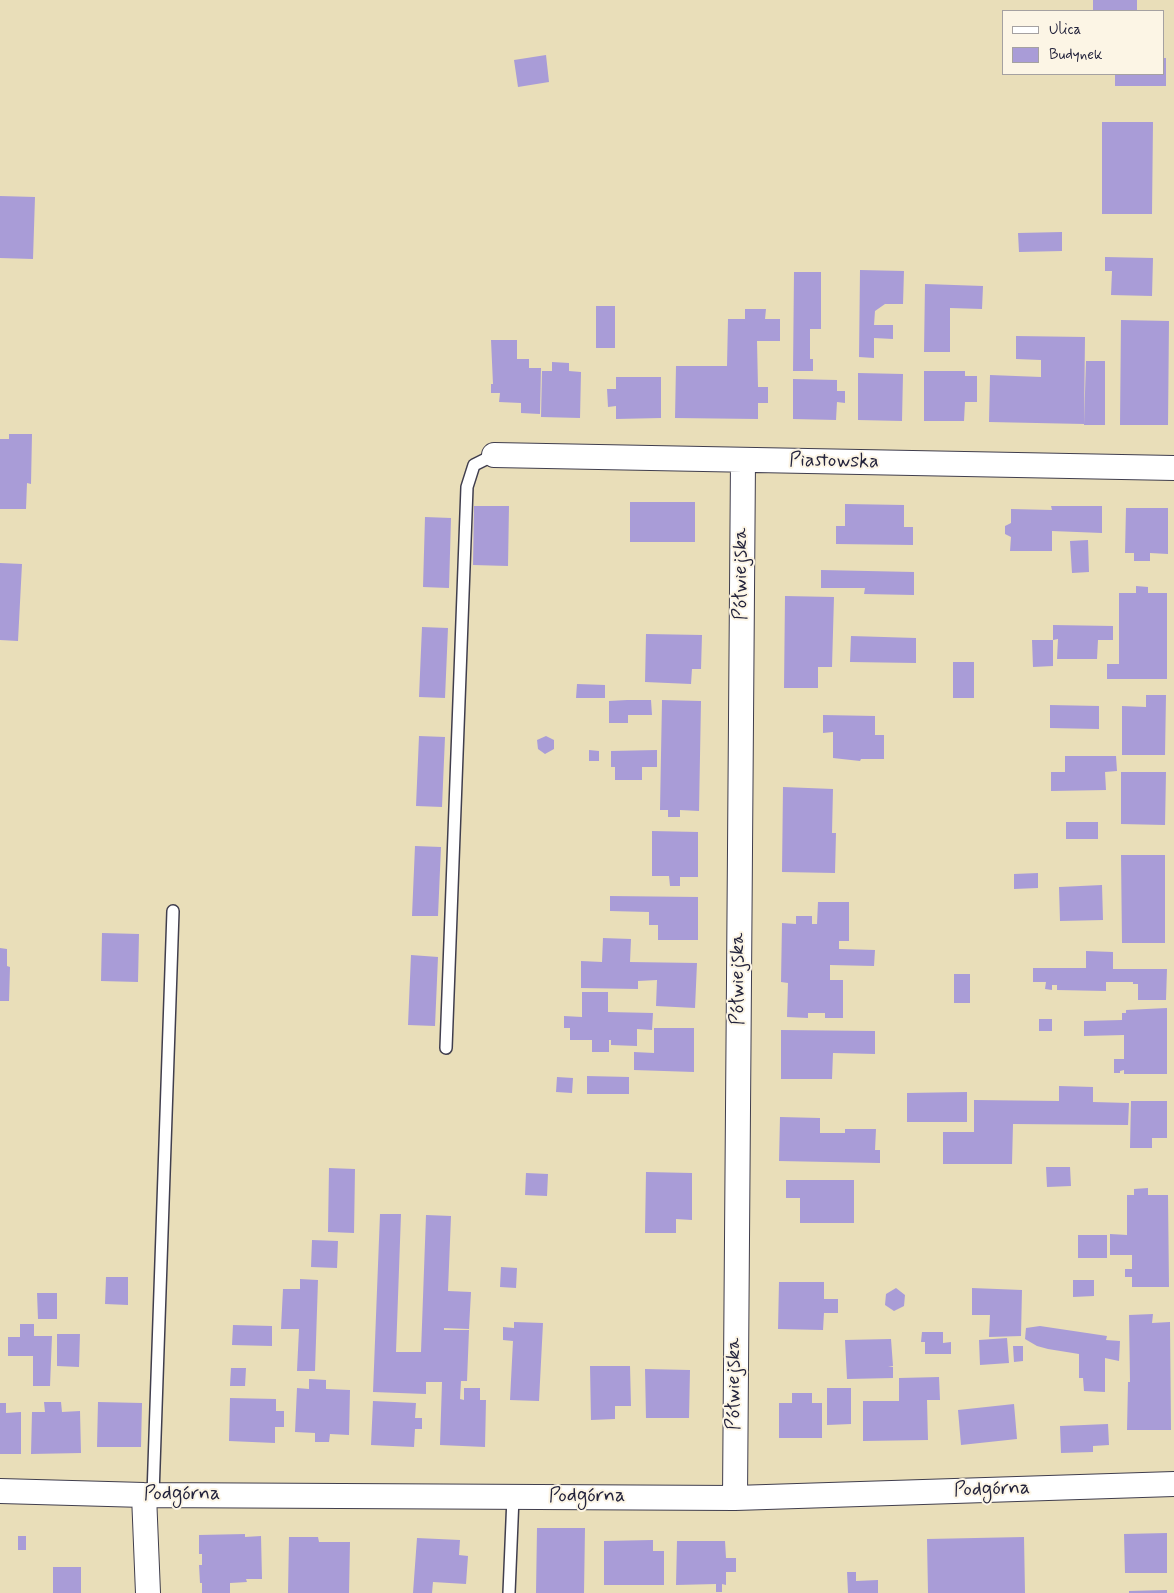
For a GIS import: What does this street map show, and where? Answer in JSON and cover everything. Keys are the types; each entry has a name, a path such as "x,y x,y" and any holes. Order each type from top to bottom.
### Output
{"street":[{"name":"Piastowska","path":"494,455 1174,468"},
{"name":"Półwiejska","path":"734,1498 743,460"},
{"name":"Podgórna","path":"0,1492 148,1495 734,1498 1174,1484"},
{"path":"148,1495 148,1593"}],"lane":[{"path":"446,1048 467,487 474,465 494,455"},
{"path":"148,1495 173,911"},
{"path":"510,1593 513,1497"}],"building":[{"path":"1093,0 1137,0 1137,10 1093,10"},
{"path":"546,55 549,82 518,87 514,60"},
{"path":"1164,58 1166,58 1166,86 1115,86 1115,75 1164,75"},
{"path":"1102,122 1153,122 1152,214 1102,214"},
{"path":"0,196 35,197 33,259 0,258"},
{"path":"1062,232 1062,251 1019,252 1018,233"},
{"path":"1105,257 1153,258 1152,296 1111,295 1112,271 1105,271"},
{"path":"860,270 904,271 903,304 885,304 875,311 874,325 893,325 893,339 874,338 874,358 859,357"},
{"path":"794,272 821,272 821,329 810,329 810,359 813,359 813,371 793,371"},
{"path":"925,284 983,286 982,309 950,308 950,352 924,352"},
{"path":"596,306 615,306 615,348 596,348"},
{"path":"745,309 766,309 765,319 780,319 780,341 757,341 758,387 768,387 768,403 758,403 758,419 675,418 676,366 727,366 728,319 745,319"},
{"path":"1121,320 1169,321 1168,425 1120,425"},
{"path":"1016,336 1085,337 1084,424 989,422 990,375 1041,377 1041,360 1016,359"},
{"path":"491,340 517,340 517,359 529,359 529,368 541,368 540,414 521,413 521,403 499,402 500,393 491,393 491,384 493,384"},
{"path":"1086,361 1105,361 1105,425 1084,425"},
{"path":"552,362 569,363 569,371 581,372 580,418 541,417 542,371 552,371"},
{"path":"924,371 965,371 965,376 977,376 977,402 965,402 964,421 924,421"},
{"path":"858,373 903,374 902,421 858,420"},
{"path":"616,377 661,377 661,418 616,419 616,406 608,407 607,389 616,389"},
{"path":"793,379 837,380 837,391 845,391 845,403 837,402 836,420 793,419"},
{"path":"9,434 32,434 31,484 27,483 26,509 0,509 0,439 9,439"},
{"path":"630,502 695,502 695,542 630,542"},
{"path":"845,504 904,505 904,527 913,527 913,545 836,544 836,526 845,526"},
{"path":"474,506 509,506 508,566 473,565"},
{"path":"1051,506 1102,506 1102,533 1052,531 1052,551 1010,551 1011,537 1005,534 1005,526 1011,523 1011,509 1052,510"},
{"path":"1126,508 1168,508 1168,554 1150,553 1150,561 1134,561 1134,553 1125,553"},
{"path":"425,517 451,518 449,588 423,587"},
{"path":"1088,540 1089,572 1072,573 1070,541"},
{"path":"0,563 22,564 18,641 0,640"},
{"path":"821,570 914,572 914,595 864,594 865,588 821,588"},
{"path":"1136,586 1148,587 1148,593 1167,593 1167,679 1107,679 1107,664 1119,664 1119,593 1136,593"},
{"path":"785,596 834,597 832,667 818,667 818,688 784,688"},
{"path":"1053,625 1113,626 1113,640 1098,640 1097,659 1057,659 1058,639 1053,640"},
{"path":"422,627 448,628 445,698 419,697"},
{"path":"646,634 702,635 701,669 692,669 691,684 645,682"},
{"path":"851,636 916,638 916,663 850,662"},
{"path":"1032,640 1053,640 1053,666 1033,667"},
{"path":"953,662 974,662 974,698 953,698"},
{"path":"577,684 605,685 605,698 576,698"},
{"path":"1146,695 1166,695 1165,755 1122,755 1122,706 1146,707"},
{"path":"651,700 652,715 628,715 628,723 609,723 609,701"},
{"path":"662,700 701,701 699,811 680,810 680,817 668,817 668,810 660,810"},
{"path":"1050,705 1099,706 1099,729 1050,728"},
{"path":"823,715 875,716 875,735 884,735 884,759 861,759 860,761 833,758 833,732 823,733"},
{"path":"419,736 445,737 442,807 416,806"},
{"path":"546,736 554,740 554,749 545,754 538,749 537,740"},
{"path":"589,750 599,751 599,761 589,761"},
{"path":"657,750 657,767 642,767 642,780 615,780 615,767 611,767 611,751"},
{"path":"1065,756 1116,756 1117,771 1105,772 1106,790 1051,791 1051,772 1065,772"},
{"path":"1121,772 1166,772 1165,825 1121,824"},
{"path":"783,787 833,789 832,833 836,833 835,873 782,872"},
{"path":"1066,822 1098,822 1098,839 1066,839"},
{"path":"652,831 698,832 698,877 680,877 680,886 670,886 669,876 652,876"},
{"path":"415,846 441,847 438,916 412,916"},
{"path":"1121,855 1165,855 1165,943 1122,943"},
{"path":"1038,873 1038,888 1014,889 1014,874"},
{"path":"1102,885 1103,920 1060,921 1059,887"},
{"path":"610,896 698,897 698,940 658,940 658,925 649,925 649,912 610,911"},
{"path":"818,902 849,902 849,941 839,941 839,949 875,950 874,966 830,965 830,980 843,980 843,1018 825,1018 825,1013 808,1013 808,1018 787,1017 788,983 781,982 782,923 796,924 796,916 812,916 812,924 817,924"},
{"path":"102,933 139,934 138,982 101,981"},
{"path":"603,938 631,939 630,962 697,963 695,1008 656,1006 657,980 638,981 638,989 581,988 581,961 602,962"},
{"path":"0,948 7,949 7,966 10,967 9,1001 0,1001"},
{"path":"1086,951 1113,952 1113,969 1167,969 1166,1000 1138,1000 1138,984 1133,984 1133,982 1106,982 1106,991 1057,990 1057,985 1052,985 1052,990 1045,989 1046,982 1033,982 1033,968 1086,968"},
{"path":"411,955 438,957 435,1026 408,1025"},
{"path":"954,974 970,974 970,1003 954,1003"},
{"path":"582,992 608,992 608,1012 653,1013 652,1030 637,1029 637,1046 611,1045 611,1040 609,1040 609,1052 592,1052 592,1040 570,1040 570,1028 564,1028 564,1016 582,1017"},
{"path":"1167,1008 1167,1074 1124,1074 1124,1070 1120,1071 1120,1073 1114,1073 1114,1059 1124,1059 1124,1035 1084,1036 1084,1021 1122,1020 1122,1013 1126,1013 1126,1010"},
{"path":"1039,1019 1052,1019 1052,1031 1039,1031"},
{"path":"654,1028 694,1028 694,1072 634,1070 634,1052 654,1053"},
{"path":"781,1030 875,1031 875,1054 833,1053 832,1079 781,1079"},
{"path":"587,1076 629,1077 629,1094 587,1094"},
{"path":"557,1077 573,1078 572,1093 556,1092"},
{"path":"1059,1086 1093,1087 1093,1102 1129,1103 1128,1125 1013,1124 1012,1164 943,1164 943,1132 974,1132 974,1100 1059,1101"},
{"path":"967,1092 967,1122 907,1122 907,1093"},
{"path":"1131,1101 1167,1101 1167,1138 1152,1138 1152,1148 1130,1148"},
{"path":"780,1117 820,1118 820,1133 845,1133 845,1129 876,1129 875,1150 880,1150 880,1163 779,1161"},
{"path":"1046,1167 1070,1167 1071,1186 1047,1187"},
{"path":"329,1168 355,1169 354,1233 328,1232"},
{"path":"646,1172 692,1173 692,1220 676,1219 676,1233 645,1233"},
{"path":"526,1173 548,1174 547,1196 525,1195"},
{"path":"786,1180 854,1180 854,1223 800,1223 800,1198 786,1198"},
{"path":"1148,1188 1148,1195 1168,1195 1169,1287 1132,1287 1132,1277 1125,1277 1125,1269 1132,1269 1132,1255 1110,1255 1110,1234 1127,1235 1127,1195 1134,1195 1134,1189"},
{"path":"380,1214 401,1214 396,1352 421,1352 426,1215 451,1216 448,1291 471,1292 469,1329 444,1328 444,1330 469,1330 467,1381 461,1381 460,1399 464,1400 464,1388 480,1388 480,1400 486,1400 485,1447 440,1445 442,1382 426,1382 426,1394 373,1392"},
{"path":"1078,1235 1107,1235 1107,1258 1078,1258"},
{"path":"312,1240 338,1241 337,1268 311,1267"},
{"path":"501,1267 517,1268 516,1288 500,1287"},
{"path":"106,1277 128,1277 128,1305 105,1304"},
{"path":"300,1279 318,1280 315,1371 297,1371 299,1329 281,1329 283,1289 300,1289"},
{"path":"1073,1280 1094,1280 1094,1296 1073,1297"},
{"path":"779,1282 824,1282 824,1299 838,1299 838,1313 824,1313 823,1330 778,1329"},
{"path":"896,1288 905,1295 904,1306 894,1311 885,1305 886,1294"},
{"path":"972,1288 1022,1290 1021,1336 989,1337 990,1315 972,1315"},
{"path":"37,1293 57,1293 57,1319 38,1319"},
{"path":"1153,1314 1152,1323 1170,1322 1171,1430 1127,1430 1128,1382 1130,1382 1129,1315"},
{"path":"514,1322 543,1323 539,1401 510,1400 513,1341 503,1340 503,1327 514,1328"},
{"path":"20,1324 34,1324 34,1336 52,1336 50,1386 33,1386 33,1356 8,1356 8,1337 20,1337"},
{"path":"233,1325 272,1326 272,1346 232,1345"},
{"path":"1040,1326 1107,1336 1106,1340 1120,1341 1119,1361 1105,1358 1105,1392 1084,1391 1083,1378 1079,1378 1079,1354 1037,1346 1025,1339 1026,1328"},
{"path":"922,1332 943,1332 943,1343 951,1342 951,1354 925,1354 925,1342 921,1342"},
{"path":"57,1334 80,1334 79,1367 57,1366"},
{"path":"1007,1338 1009,1363 980,1365 979,1340"},
{"path":"891,1339 893,1366 888,1367 893,1367 893,1378 847,1379 845,1340"},
{"path":"1013,1346 1023,1346 1023,1361 1014,1362"},
{"path":"590,1366 630,1366 631,1406 615,1406 615,1419 591,1420"},
{"path":"231,1368 246,1368 245,1386 230,1386"},
{"path":"645,1369 690,1370 689,1418 646,1418"},
{"path":"939,1377 940,1400 927,1400 928,1440 863,1441 863,1401 899,1401 899,1378"},
{"path":"309,1379 326,1380 326,1389 350,1390 349,1435 330,1434 329,1442 315,1442 315,1433 295,1432 297,1388 309,1389"},
{"path":"827,1388 851,1388 851,1424 827,1425"},
{"path":"792,1393 812,1393 812,1403 822,1403 822,1438 779,1438 779,1403 792,1403"},
{"path":"230,1398 276,1399 276,1411 284,1411 284,1427 275,1427 275,1443 229,1441"},
{"path":"373,1401 416,1403 415,1418 422,1418 422,1429 415,1429 414,1447 371,1445"},
{"path":"44,1402 61,1402 62,1412 80,1411 81,1453 31,1454 32,1412 45,1412"},
{"path":"98,1402 142,1403 141,1447 97,1447"},
{"path":"0,1403 6,1403 6,1413 21,1412 21,1454 0,1454"},
{"path":"1014,1404 1017,1439 961,1445 958,1410"},
{"path":"1108,1424 1109,1445 1093,1446 1093,1452 1061,1453 1060,1426"},
{"path":"537,1528 585,1528 584,1593 536,1593"},
{"path":"1167,1533 1167,1573 1125,1573 1124,1534"},
{"path":"245,1534 245,1537 261,1536 262,1579 246,1579 247,1582 230,1583 230,1593 202,1593 199,1565 202,1565 202,1554 199,1554 199,1535"},
{"path":"18,1536 26,1536 26,1550 18,1550"},
{"path":"289,1537 318,1537 319,1542 350,1542 349,1593 288,1593"},
{"path":"1024,1537 1025,1593 928,1593 927,1539"},
{"path":"417,1538 460,1540 459,1555 468,1556 466,1584 433,1582 432,1593 413,1593"},
{"path":"653,1540 653,1551 664,1551 664,1585 604,1585 604,1541"},
{"path":"677,1541 725,1541 726,1558 736,1558 736,1572 726,1572 726,1585 722,1584 722,1592 716,1592 716,1584 676,1585"},
{"path":"53,1567 81,1567 81,1593 53,1593"},
{"path":"847,1572 856,1572 856,1581 878,1580 878,1593 848,1593"},
{"path":"1167,1590 1167,1593 1129,1593 1129,1591"}]}
